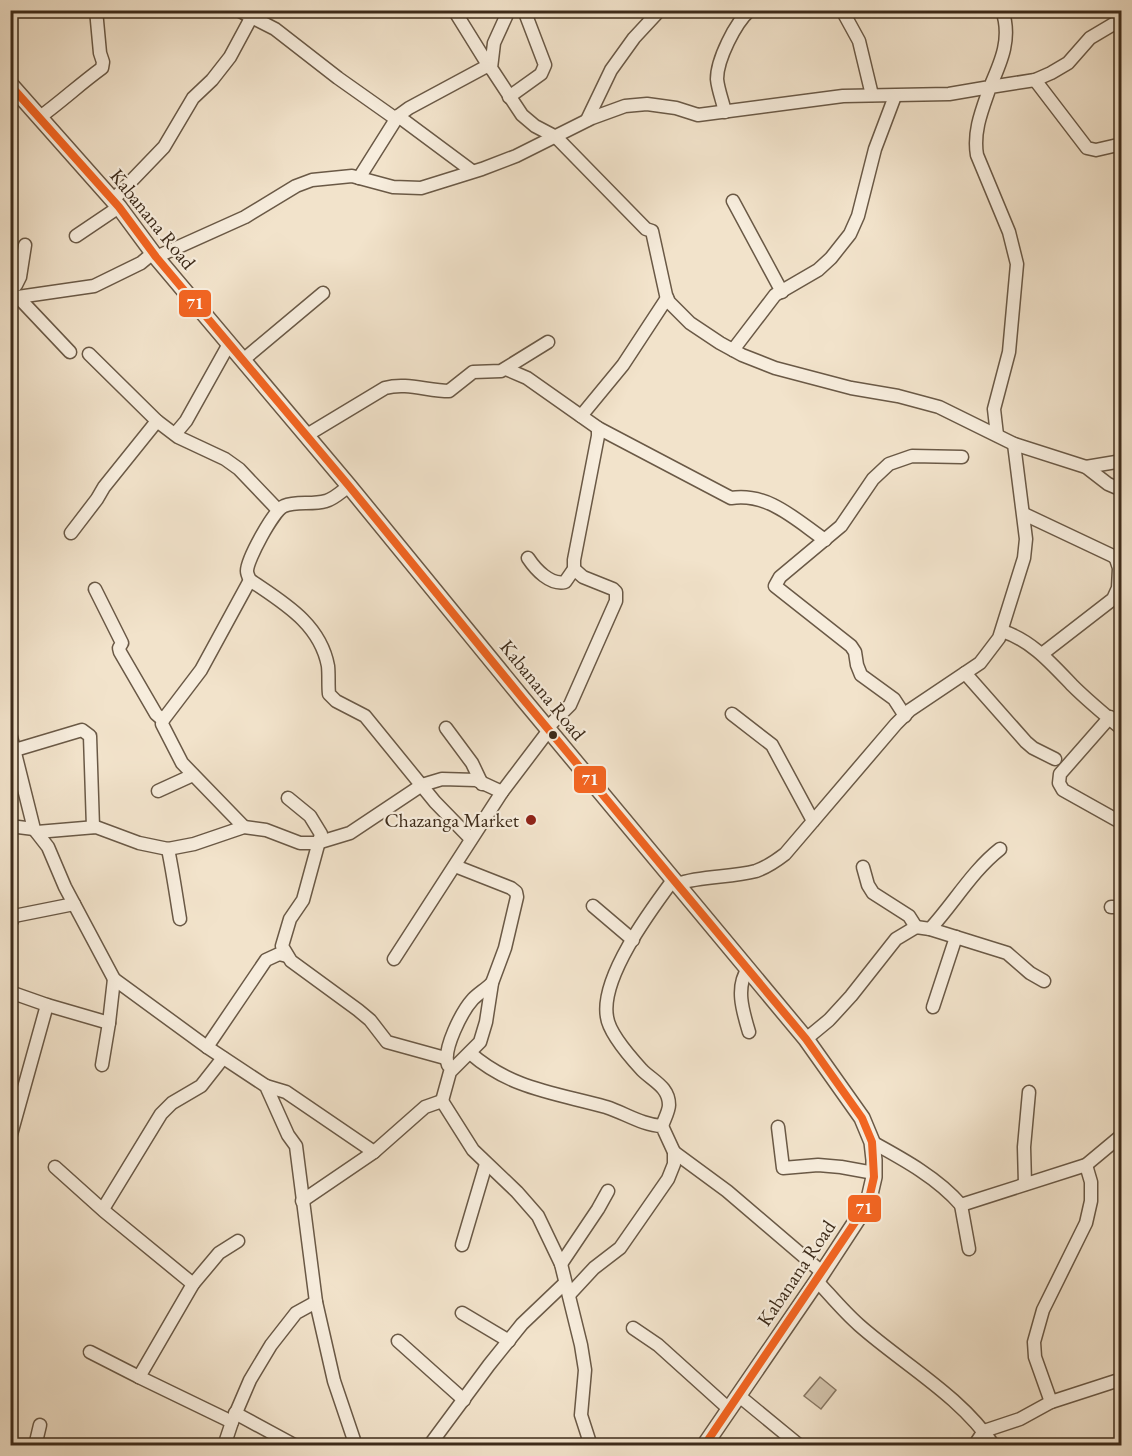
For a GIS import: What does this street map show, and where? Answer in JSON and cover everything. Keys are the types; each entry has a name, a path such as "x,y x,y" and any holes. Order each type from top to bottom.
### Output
{"street":[{"path":"40,117 102,68 96,10"},
{"path":"238,10 275,29 338,78 472,171"},
{"path":"454,10 509,97 528,120 556,136 646,229 652,231 667,298 675,310 690,323 733,350 762,363 851,388 939,407 1014,444 1086,467 1108,484 1122,490"},
{"path":"490,66 494,42 508,10"},
{"path":"509,97 541,74 545,65 525,10"},
{"path":"725,112 717,81 718,74 730,37 739,21 750,10"},
{"path":"842,10 859,41 872,95"},
{"path":"997,435 994,409 1009,352 1017,264 1009,232 981,166 976,144 979,120 1005,50 1008,33 1002,10"},
{"path":"586,120 611,70 654,12"},
{"path":"76,236 116,203 164,147 193,98 212,80 230,57 251,18"},
{"path":"14,295 73,291 94,286 154,255 245,217 303,183 324,177 359,178 393,187 412,189 516,156 586,120 640,103 676,108 698,115 823,98 949,94 1035,80 1068,63 1090,38 1122,18"},
{"path":"359,178 397,118 409,108 490,66"},
{"path":"1035,80 1087,148 1096,150 1122,144"},
{"name":"Kabanana Road","path":"10,84 116,203 154,255 307,435 806,1039 862,1118 872,1142 874,1173 868,1203 704,1446"},
{"path":"733,350 775,295 818,270 850,234 858,216 875,149 895,96"},
{"path":"733,201 782,292"},
{"path":"10,286 16,285 20,277 25,245"},
{"path":"243,360 323,293"},
{"path":"14,295 70,352"},
{"path":"581,416 623,365 667,298"},
{"path":"307,435 385,388 416,387 449,391 473,372 506,369 548,342"},
{"path":"175,434 205,390 230,344"},
{"path":"89,354 157,421 175,434 225,459 239,469 278,510"},
{"path":"506,369 527,378 598,428 731,498 753,497 776,505 825,540"},
{"path":"71,533 104,487 157,421"},
{"path":"528,558 538,572 559,584 565,582 574,569 598,428"},
{"path":"429,1446 522,1324 620,1248 668,1179 674,1164 674,1152 662,1126 669,1106 664,1088 642,1070 614,1034 607,1019 606,1001 610,988 621,959 633,940 675,882 757,870 770,865 785,854 905,716 980,663 991,650 1002,631 1024,558 1026,539 1024,514 1014,444"},
{"path":"905,716 894,699 861,675 855,652 851,646 775,586 780,577 842,526 873,479 889,464 912,456 962,457"},
{"path":"1086,467 1122,461"},
{"path":"244,827 176,755 163,728 163,720 201,670 249,580 247,571 249,564 264,532 278,510 290,505 328,500 349,486"},
{"path":"1024,514 1113,556 1119,568 1118,588 1113,599 1042,654"},
{"path":"394,958 502,792 548,729 570,705 616,601 616,592 613,589 583,577 574,569"},
{"path":"249,580 299,614 324,651 328,668 329,694 365,716 422,785 471,838"},
{"path":"95,589 122,643 119,648 120,652 156,714 163,720"},
{"path":"1002,631 1014,635 1042,654 1122,729"},
{"path":"965,673 1026,742 1055,759"},
{"path":"732,714 775,750 813,821"},
{"path":"1110,717 1060,774 1059,783 1064,790 1122,823"},
{"path":"446,728 472,763 482,783"},
{"path":"15,750 82,730 86,732 90,736 93,827"},
{"path":"10,733 35,831 48,847 74,904 114,978 223,1058 266,1086 286,1092 374,1152"},
{"path":"158,791 193,775"},
{"path":"10,826 35,831 93,827 139,843 168,849 194,844 244,827 266,830 300,843 317,843 350,833 422,785 442,779 476,780 502,792"},
{"path":"288,798 310,816 321,834 303,900 287,927 282,946 287,956 299,968 370,1020 387,1042 445,1059"},
{"path":"168,849 176,884 180,920"},
{"path":"930,929 985,861 1000,849"},
{"path":"454,866 516,892 517,897 505,948 492,983 486,1022 480,1042 450,1072 442,1101 473,1150 517,1192 538,1216 561,1264 581,1345 585,1370 581,1415 591,1446"},
{"path":"863,867 873,893 909,916 916,927"},
{"path":"10,925 14,916 74,904"},
{"path":"592,906 633,940"},
{"path":"806,1039 829,1020 851,996 896,939 916,927 930,929 1007,953 1030,973 1044,981"},
{"path":"933,1007 956,937"},
{"path":"207,1047 266,960 279,954 287,956"},
{"path":"748,969 742,978 741,1007 749,1032"},
{"path":"102,1065 110,1023 114,978"},
{"path":"450,1072 445,1059 459,1020 472,1000 492,983"},
{"path":"10,992 110,1023"},
{"path":"10,1138 14,1131 47,1005"},
{"path":"470,1053 481,1063 509,1079 552,1095 607,1107 651,1125 662,1126"},
{"path":"103,1209 161,1114 172,1103 201,1086 223,1058"},
{"path":"266,1086 288,1135 296,1146 316,1302 334,1381 356,1446"},
{"path":"1025,1184 1024,1147 1029,1092"},
{"path":"302,1200 374,1152 425,1107 442,1101"},
{"path":"778,1127 783,1168 818,1165 874,1173"},
{"path":"961,1205 1086,1165 1122,1135"},
{"path":"872,1142 902,1158 952,1194 961,1205 969,1249"},
{"path":"674,1152 727,1191 820,1277 858,1324 929,1379 984,1431 994,1446"},
{"path":"462,1245 486,1164"},
{"path":"1051,1402 1035,1357 1034,1342 1043,1310 1086,1223 1092,1182 1086,1165"},
{"path":"55,1167 193,1284"},
{"path":"561,1264 608,1191"},
{"path":"139,1377 193,1284 219,1253 238,1241"},
{"path":"224,1446 250,1380 271,1345 296,1313 316,1302"},
{"path":"462,1313 509,1341"},
{"path":"633,1328 658,1345 729,1409"},
{"path":"398,1341 464,1400"},
{"path":"90,1352 139,1377 296,1446"},
{"path":"974,1446 984,1431 1020,1419 1051,1402 1122,1379"},
{"path":"738,1395 800,1446"},
{"path":"35,1446 40,1425"}],"shaded area":[{"path":"820,1377 836,1390 821,1409 804,1396"}],"transit line":[{"name":"71","path":"10,85 119,207 156,257 349,486 806,1039 862,1118 872,1142 874,1177 868,1203 704,1446"}],"place":[{"name":"Chazanga Market","path":"531,820"}]}
